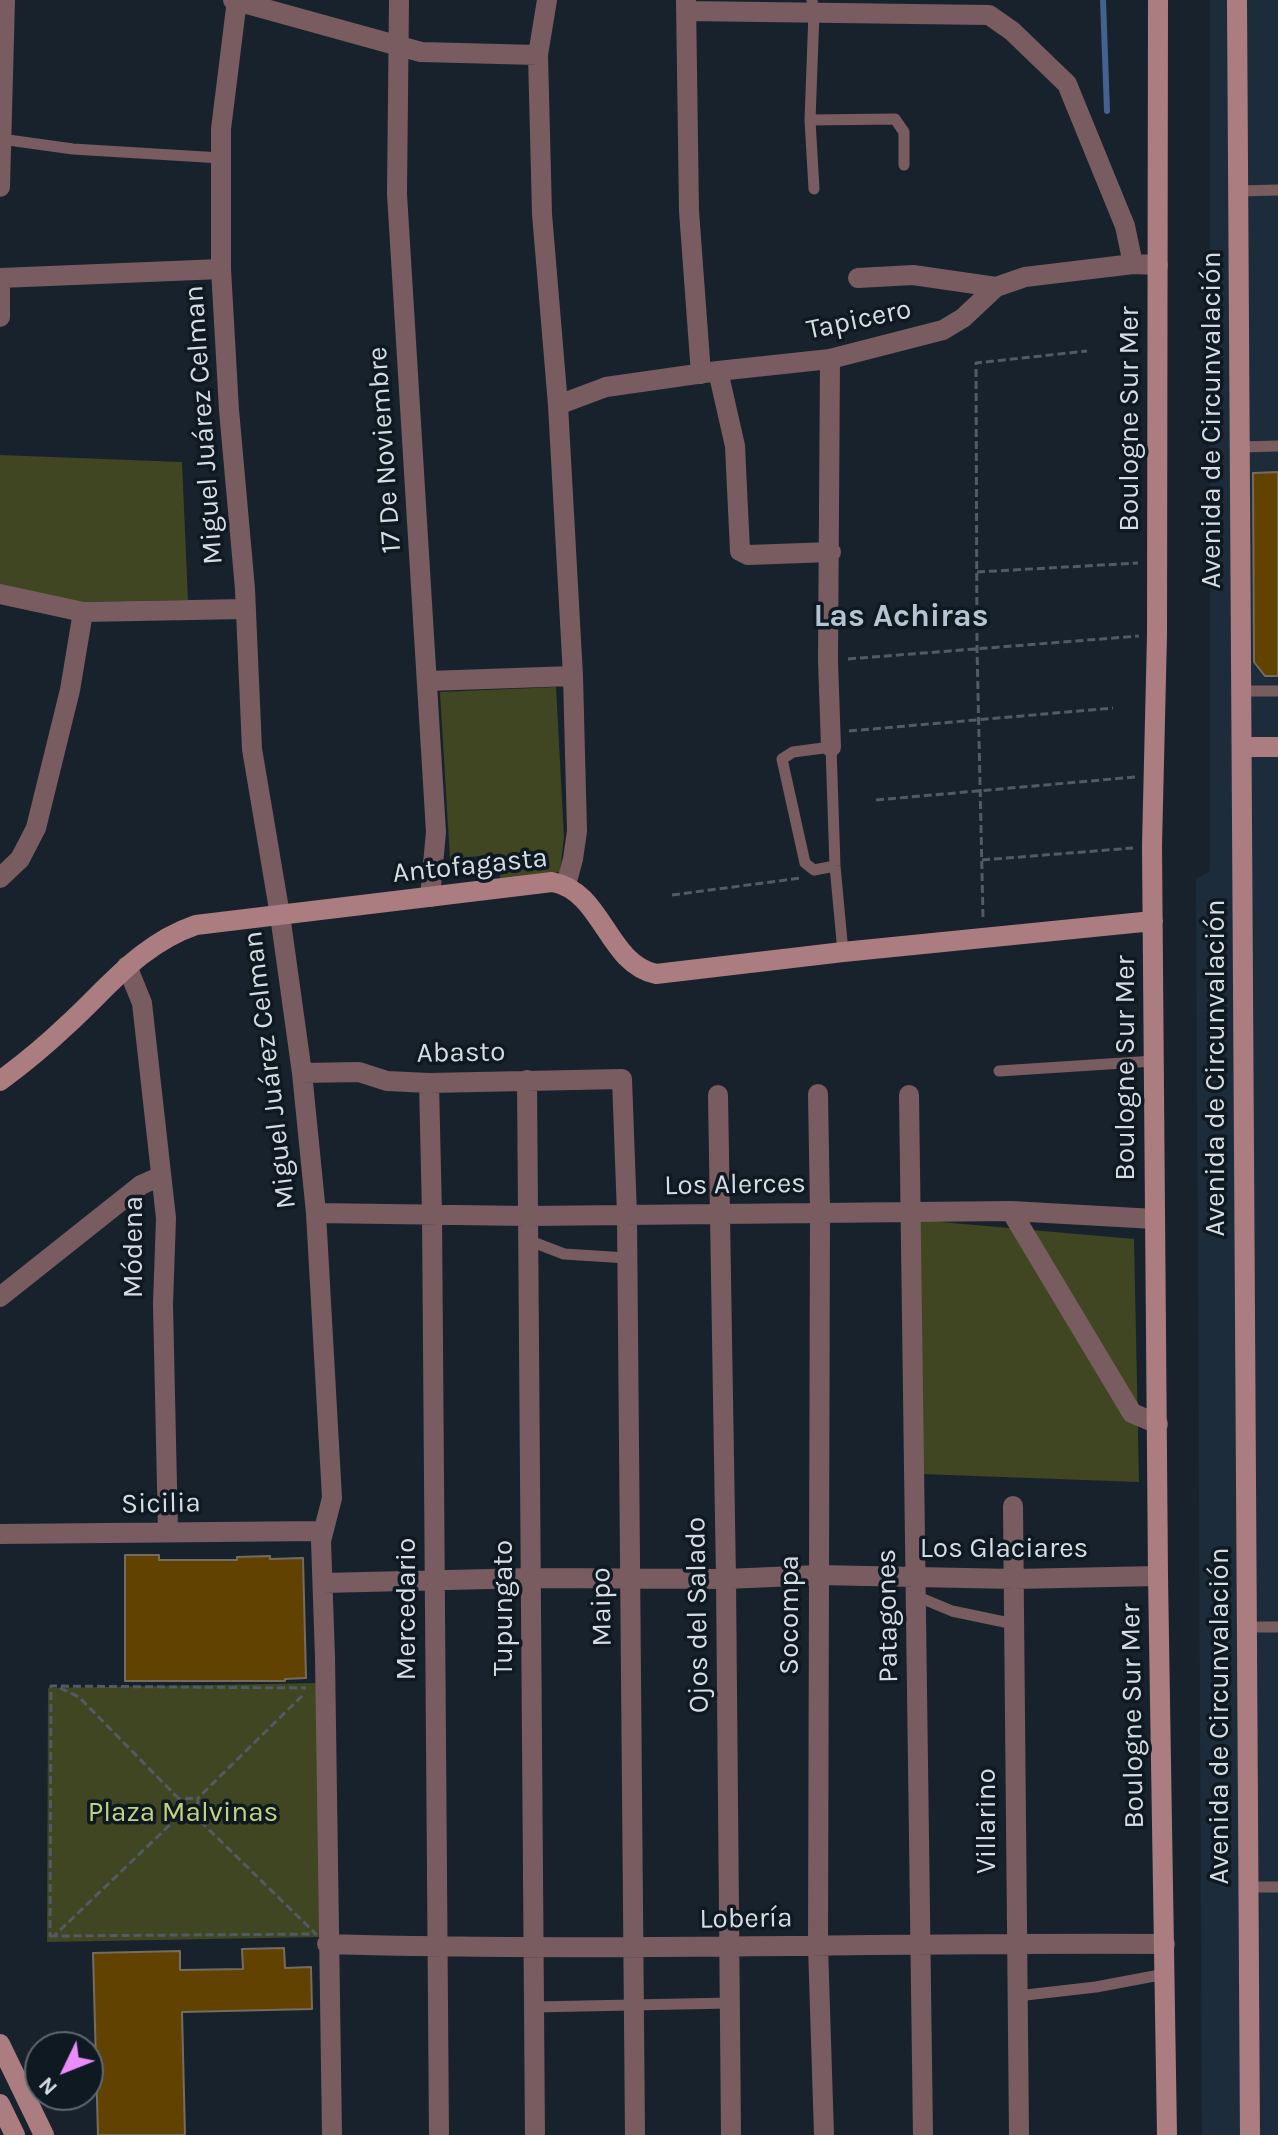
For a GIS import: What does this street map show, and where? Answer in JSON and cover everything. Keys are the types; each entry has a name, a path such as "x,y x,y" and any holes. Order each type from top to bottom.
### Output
{"street":[{"path":"0,187 5,0"},
{"path":"236,0 421,52 538,55"},
{"name":"Miguel Juárez Celman","path":"236,0 223,105 221,269 252,749 302,1073 316,1213 332,1498 322,1531 321,1938 332,2135"},
{"name":"17 De Noviembre","path":"399,0 397,194 436,832 430,897"},
{"path":"547,0 538,55 542,214 558,405 573,676 577,831 566,885"},
{"name":"Boulogne Sur Mer","path":"1158,0 1157,635 1152,846 1158,1576 1167,2135"},
{"name":"Avenida de Circunvalación","path":"1237,0 1250,2135"},
{"path":"831,552 748,555 740,551 735,446 710,372 689,211 686,6 813,6 989,15 1000,21 1050,66 1072,93 1125,226 1133,264"},
{"name":"Tapicero","path":"558,405 606,387 830,359 952,326 996,287 1043,273 1133,264 1158,265"},
{"path":"0,317 0,280 221,269"},
{"path":"858,278 913,275 996,287"},
{"path":"830,359 828,661 831,740"},
{"path":"0,594 83,612 245,609"},
{"path":"0,878 20,859 36,828 70,690 83,612"},
{"path":"428,681 573,676"},
{"path":"1242,747 1278,747"},
{"name":"Antofagasta","path":"0,1081 68,1025 127,966 167,937 196,925 552,882 566,885 586,901 631,963 643,971 656,974 1153,921"},
{"name":"Módena","path":"127,966 142,1003 166,1218 163,1304 168,1532"},
{"name":"Abasto","path":"302,1073 359,1072 387,1081 429,1083 622,1079"},
{"name":"Maipo","path":"622,1079 627,1215 635,2135"},
{"name":"Tupungato","path":"527,1080 535,2135"},
{"name":"Mercedario","path":"429,1083 439,2135"},
{"name":"Socompa","path":"818,1094 818,1946 824,2135"},
{"name":"Ojos del Salado","path":"718,1095 731,2135"},
{"name":"Patagones","path":"909,1095 923,2135"},
{"path":"0,1297 141,1185 161,1176"},
{"path":"1011,1211 1132,1413 1158,1424"},
{"name":"Los Alerces","path":"316,1213 528,1216 1011,1211 1155,1219"},
{"name":"Villarino","path":"1013,1506 1019,2135"},
{"name":"Sicilia","path":"0,1534 322,1531"},
{"name":"Los Glaciares","path":"323,1583 531,1578 629,1581 818,1575 916,1587 1014,1579 1158,1576"},
{"name":"Lobería","path":"321,1938 436,1947 1165,1944"},
{"path":"0,2044 44,2135"},
{"path":"0,2104 15,2135"}],"lane":[{"path":"813,6 810,120 814,189"},
{"path":"810,120 895,119 904,132 904,165"},
{"path":"1,139 73,149 221,158"},
{"path":"1238,191 1278,190"},
{"path":"1240,447 1278,446"},
{"path":"1241,691 1278,691"},
{"path":"835,866 814,870 805,863 782,759 793,752 831,740 835,866 843,952"},
{"path":"999,1071 1154,1061"},
{"path":"528,1242 564,1254 627,1258"},
{"path":"916,1587 952,1611 1014,1624"},
{"path":"1247,1627 1278,1627"},
{"path":"1249,1887 1278,1887"},
{"path":"1017,1996 1096,1987 1165,1974"},
{"path":"534,2007 730,2003"}],"path":[{"path":"983,937 977,648 976,363 1087,351"},
{"path":"977,572 1157,562"},
{"path":"828,661 1157,635"},
{"path":"831,740 979,720 1113,708"},
{"path":"876,800 1154,775"},
{"path":"982,860 1152,846"},
{"path":"672,895 802,878 814,870"},
{"path":"51,1686 50,1936 321,1938"},
{"path":"51,1686 311,1688 198,1798 196,1817"},
{"path":"51,1686 79,1697 179,1799 178,1817 54,1936"},
{"path":"179,1799 198,1798"},
{"path":"178,1817 196,1817 321,1938"}],"shaded area":[{"path":"1210,0 1278,0 1278,2135 1202,2135 1196,879 1210,871"}],"green space":[{"path":"0,455 182,462 188,600 77,602 0,584"},
{"path":"556,687 564,837 560,872 500,880 499,854 450,859 440,692"},
{"path":"918,1220 1134,1239 1139,1482 920,1474"},
{"name":"Plaza Malvinas","path":"316,1683 321,1937 47,1942 48,1688"}],"building":[{"path":"1278,472 1278,676 1265,676 1254,662 1253,473"},
{"path":"125,1555 159,1555 159,1560 237,1560 237,1557 270,1556 270,1559 303,1558 306,1678 285,1681 125,1681"},
{"path":"284,1948 285,1968 311,1967 312,2009 182,2012 185,2135 98,2135 97,2111 104,2111 104,2031 95,2031 93,1953 180,1951 180,1970 243,1969 242,1949"}],"waterway":[{"path":"1103,0 1107,111"}],"district":[{"name":"Las Achiras","path":"901,617"}]}
